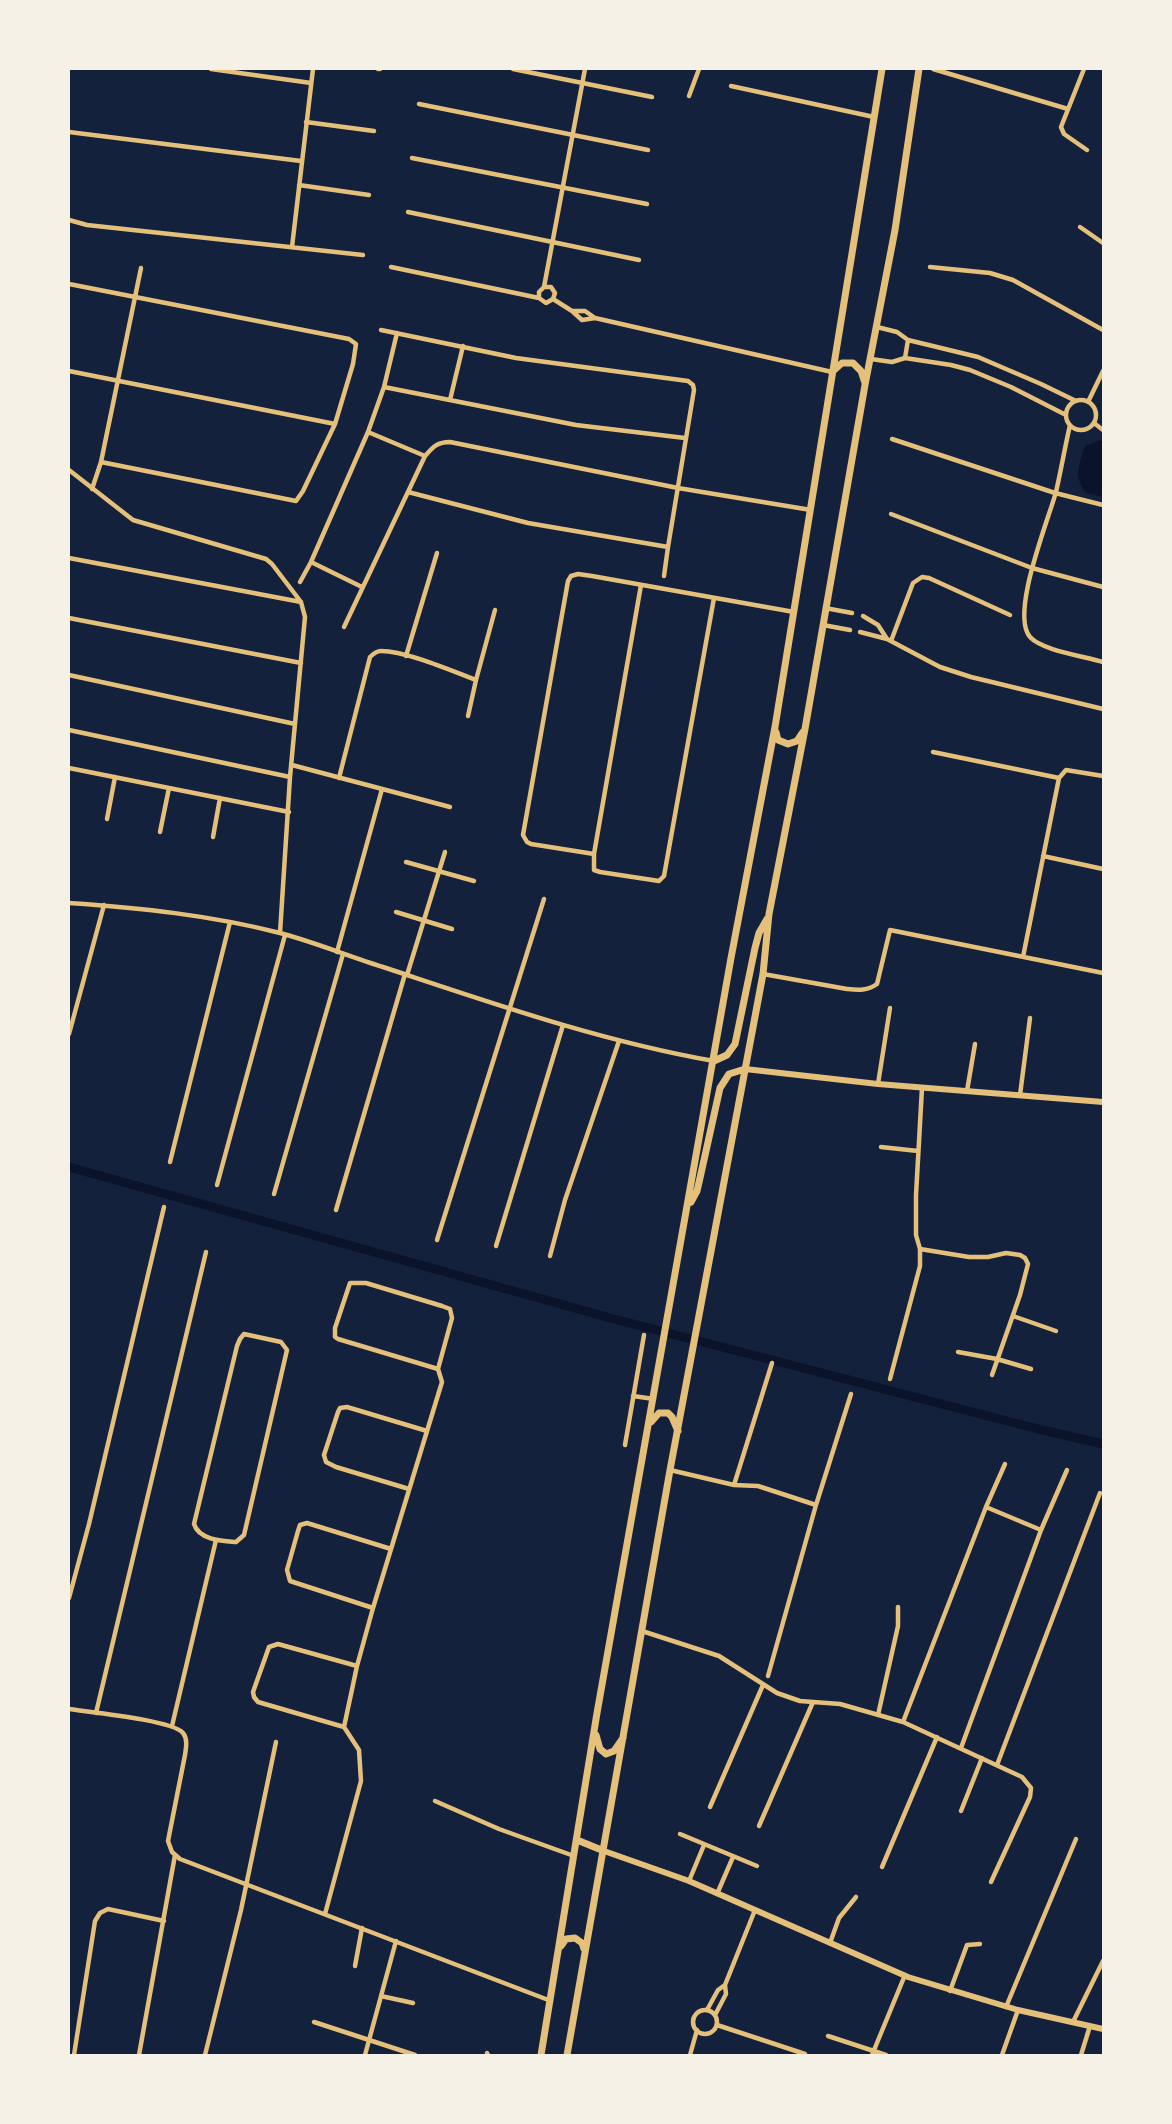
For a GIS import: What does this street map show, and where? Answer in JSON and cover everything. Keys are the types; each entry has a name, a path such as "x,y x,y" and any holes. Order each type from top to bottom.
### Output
{"main road":[{"path":"541,2055 595,1732 795,612 882,69"},
{"path":"567,2055 670,1470 763,974 769,914 805,729 865,385 895,230 919,69"},
{"path":"832,372 842,363 853,363 861,371 865,385"},
{"path":"775,727 778,740 788,744 797,741 805,729"},
{"path":"714,1061 727,1055 735,1044 755,948 759,933 769,914"},
{"path":"688,1207 697,1191 722,1082 729,1074 744,1069"},
{"path":"650,1424 659,1413 668,1413 678,1431"},
{"path":"595,1732 600,1749 606,1754 614,1751 624,1736"},
{"path":"577,1840 604,1851"},
{"path":"559,1951 562,1942 570,1938 579,1939 584,1952"}],"street":[{"path":"211,69 311,82"},
{"path":"292,247 312,69"},
{"path":"513,69 652,97"},
{"path":"539,298 539,292 544,287 585,69"},
{"path":"689,96 699,69"},
{"path":"933,69 1068,109"},
{"path":"1084,69 1061,123 1062,131 1088,150"},
{"path":"731,86 874,117"},
{"path":"419,104 648,150"},
{"path":"306,122 374,131"},
{"path":"69,132 301,161"},
{"path":"412,158 647,204"},
{"path":"299,185 369,195"},
{"path":"408,212 639,260"},
{"path":"69,220 87,225 363,255"},
{"path":"1080,227 1103,243"},
{"path":"391,267 539,298 546,303 553,300"},
{"path":"930,267 990,273 1013,280 1103,330"},
{"path":"92,489 101,462 141,268"},
{"path":"69,284 354,341 356,349 335,424 299,499 293,502 101,462"},
{"path":"544,287 553,289 555,293 553,300"},
{"path":"553,300 572,311 582,321 595,318"},
{"path":"572,311 585,311 595,318 832,372"},
{"path":"877,327 897,332 909,340 978,357 1076,401 1088,402 1096,411 1094,423 1085,430 1079,430 1066,420 1067,409 1076,401"},
{"path":"381,330 516,358 688,381 693,385 664,576"},
{"path":"300,582 368,432 384,387 397,333"},
{"path":"905,358 909,340"},
{"path":"450,400 463,346"},
{"path":"871,359 892,362 905,358 970,370 1066,415"},
{"path":"69,371 335,424"},
{"path":"1088,402 1103,371"},
{"path":"384,387 576,425 686,438"},
{"path":"1094,423 1103,430"},
{"path":"1070,425 1055,493 1032,568 1024,610 1024,624 1028,634 1037,644 1103,662"},
{"path":"368,432 425,456"},
{"path":"892,439 1055,493 1103,505"},
{"path":"344,627 425,456 441,442 678,488 811,510"},
{"path":"69,470 133,520 266,560 272,564 301,602 305,617 290,777 283,934 217,1185"},
{"path":"408,492 528,523 668,547"},
{"path":"891,513 1032,568 1103,587"},
{"path":"406,656 437,553"},
{"path":"69,559 301,602"},
{"path":"310,562 362,587"},
{"path":"594,854 531,844 527,842 524,835 568,581 571,576 578,574 795,612"},
{"path":"889,640 913,583 921,578 928,578 1011,615"},
{"path":"641,585 593,867 596,871 629,877 659,881 664,876 714,598"},
{"path":"825,608 852,613"},
{"path":"468,716 495,610"},
{"path":"863,616 878,625 889,640"},
{"path":"69,618 301,663"},
{"path":"823,624 850,630"},
{"path":"860,632 889,640 940,667 971,677 1103,710"},
{"path":"339,778 370,657 375,652 406,656 476,680"},
{"path":"69,675 295,724"},
{"path":"69,730 290,777"},
{"path":"933,752 1059,778"},
{"path":"292,765 450,807"},
{"path":"69,768 289,812"},
{"path":"1023,957 1059,778 1066,770 1103,776"},
{"path":"107,819 115,777"},
{"path":"160,832 169,788"},
{"path":"337,952 382,789"},
{"path":"213,837 220,798"},
{"path":"336,1210 445,852"},
{"path":"1043,856 1103,869"},
{"path":"406,862 474,881"},
{"path":"437,1240 544,899"},
{"path":"69,903 184,913 283,934 563,1025 619,1041 714,1061"},
{"path":"69,1034 104,905"},
{"path":"396,912 452,929"},
{"path":"170,1162 230,922"},
{"path":"763,974 861,990 873,987 878,984 890,930 1103,973"},
{"path":"274,1194 343,954"},
{"path":"878,1084 890,1008"},
{"path":"1020,1095 1030,1018"},
{"path":"496,1246 563,1025"},
{"path":"550,1256 568,1190 619,1041"},
{"path":"967,1091 975,1044"},
{"path":"744,1069 878,1084 1103,1102"},
{"path":"890,1379 920,1266 920,1249 916,1235 922,1088"},
{"path":"881,1147 918,1151"},
{"path":"69,1598 89,1524 164,1207"},
{"path":"920,1249 969,1257 988,1257 1006,1253 1025,1258 1028,1264 1020,1295 992,1375"},
{"path":"96,1713 206,1252"},
{"path":"344,1727 372,1608 442,1382 438,1369 452,1318 450,1309 366,1283 354,1281 347,1287 335,1328 335,1337 338,1340 438,1369"},
{"path":"1012,1316 1056,1331"},
{"path":"249,1334 280,1342 287,1350 244,1534 236,1542 216,1540 200,1533 194,1524 237,1346 242,1336 249,1334"},
{"path":"625,1445 644,1335"},
{"path":"958,1352 997,1359 1031,1369"},
{"path":"734,1485 772,1363"},
{"path":"768,1676 850,1394"},
{"path":"633,1396 654,1399"},
{"path":"409,1489 336,1467 326,1462 324,1455 340,1408 347,1407 427,1431"},
{"path":"903,1722 1005,1464"},
{"path":"670,1470 734,1485 758,1486 816,1505"},
{"path":"960,1748 1041,1530 1067,1470"},
{"path":"997,1765 1100,1493"},
{"path":"987,1507 1041,1530"},
{"path":"372,1608 290,1581 287,1570 298,1531 300,1525 307,1523 391,1549"},
{"path":"172,1726 216,1540"},
{"path":"878,1716 898,1626 898,1607"},
{"path":"642,1631 719,1656 777,1693 800,1701 840,1704 903,1722 1022,1777 1031,1788 1030,1797 991,1882"},
{"path":"325,1914 361,1781 359,1750 344,1727 258,1702 253,1692 268,1647 278,1644 357,1666"},
{"path":"710,1807 763,1685"},
{"path":"759,1826 813,1702"},
{"path":"69,1709 172,1726 182,1731 186,1741 185,1755 168,1841 175,1855 196,1867 551,2001"},
{"path":"882,1868 937,1737"},
{"path":"205,2055 241,1910 276,1742"},
{"path":"961,1811 982,1758"},
{"path":"435,1802 499,1829 574,1856"},
{"path":"680,1834 757,1866"},
{"path":"1006,2007 1076,1839"},
{"path":"688,1881 704,1845"},
{"path":"604,1851 688,1881 905,1975 1006,2007 1103,2029"},
{"path":"139,2055 175,1855"},
{"path":"717,1893 733,1857"},
{"path":"830,1943 839,1918 856,1897"},
{"path":"74,2055 95,1921 99,1914 108,1908 164,1921"},
{"path":"717,2025 715,2015 726,1994 725,1985 755,1910"},
{"path":"356,1966 362,1928"},
{"path":"365,2055 396,1941"},
{"path":"950,1990 967,1945 980,1944"},
{"path":"1073,2022 1103,1961"},
{"path":"873,2053 905,1975"},
{"path":"707,2010 718,1990 725,1985"},
{"path":"381,1995 412,2003"},
{"path":"690,2055 697,2030 694,2024 695,2016 700,2011 707,2010 715,2015"},
{"path":"1002,2055 1018,2010"},
{"path":"314,2022 415,2055"},
{"path":"697,2030 708,2033 717,2025"},
{"path":"717,2025 805,2054"},
{"path":"1081,2055 1090,2026"},
{"path":"828,2036 873,2053 886,2055"}],"water":[{"path":"1100,440 1103,442 1103,497 1086,493 1078,476 1085,446"}],"waterway":[{"path":"69,1167 614,1319 1103,1444"}]}
